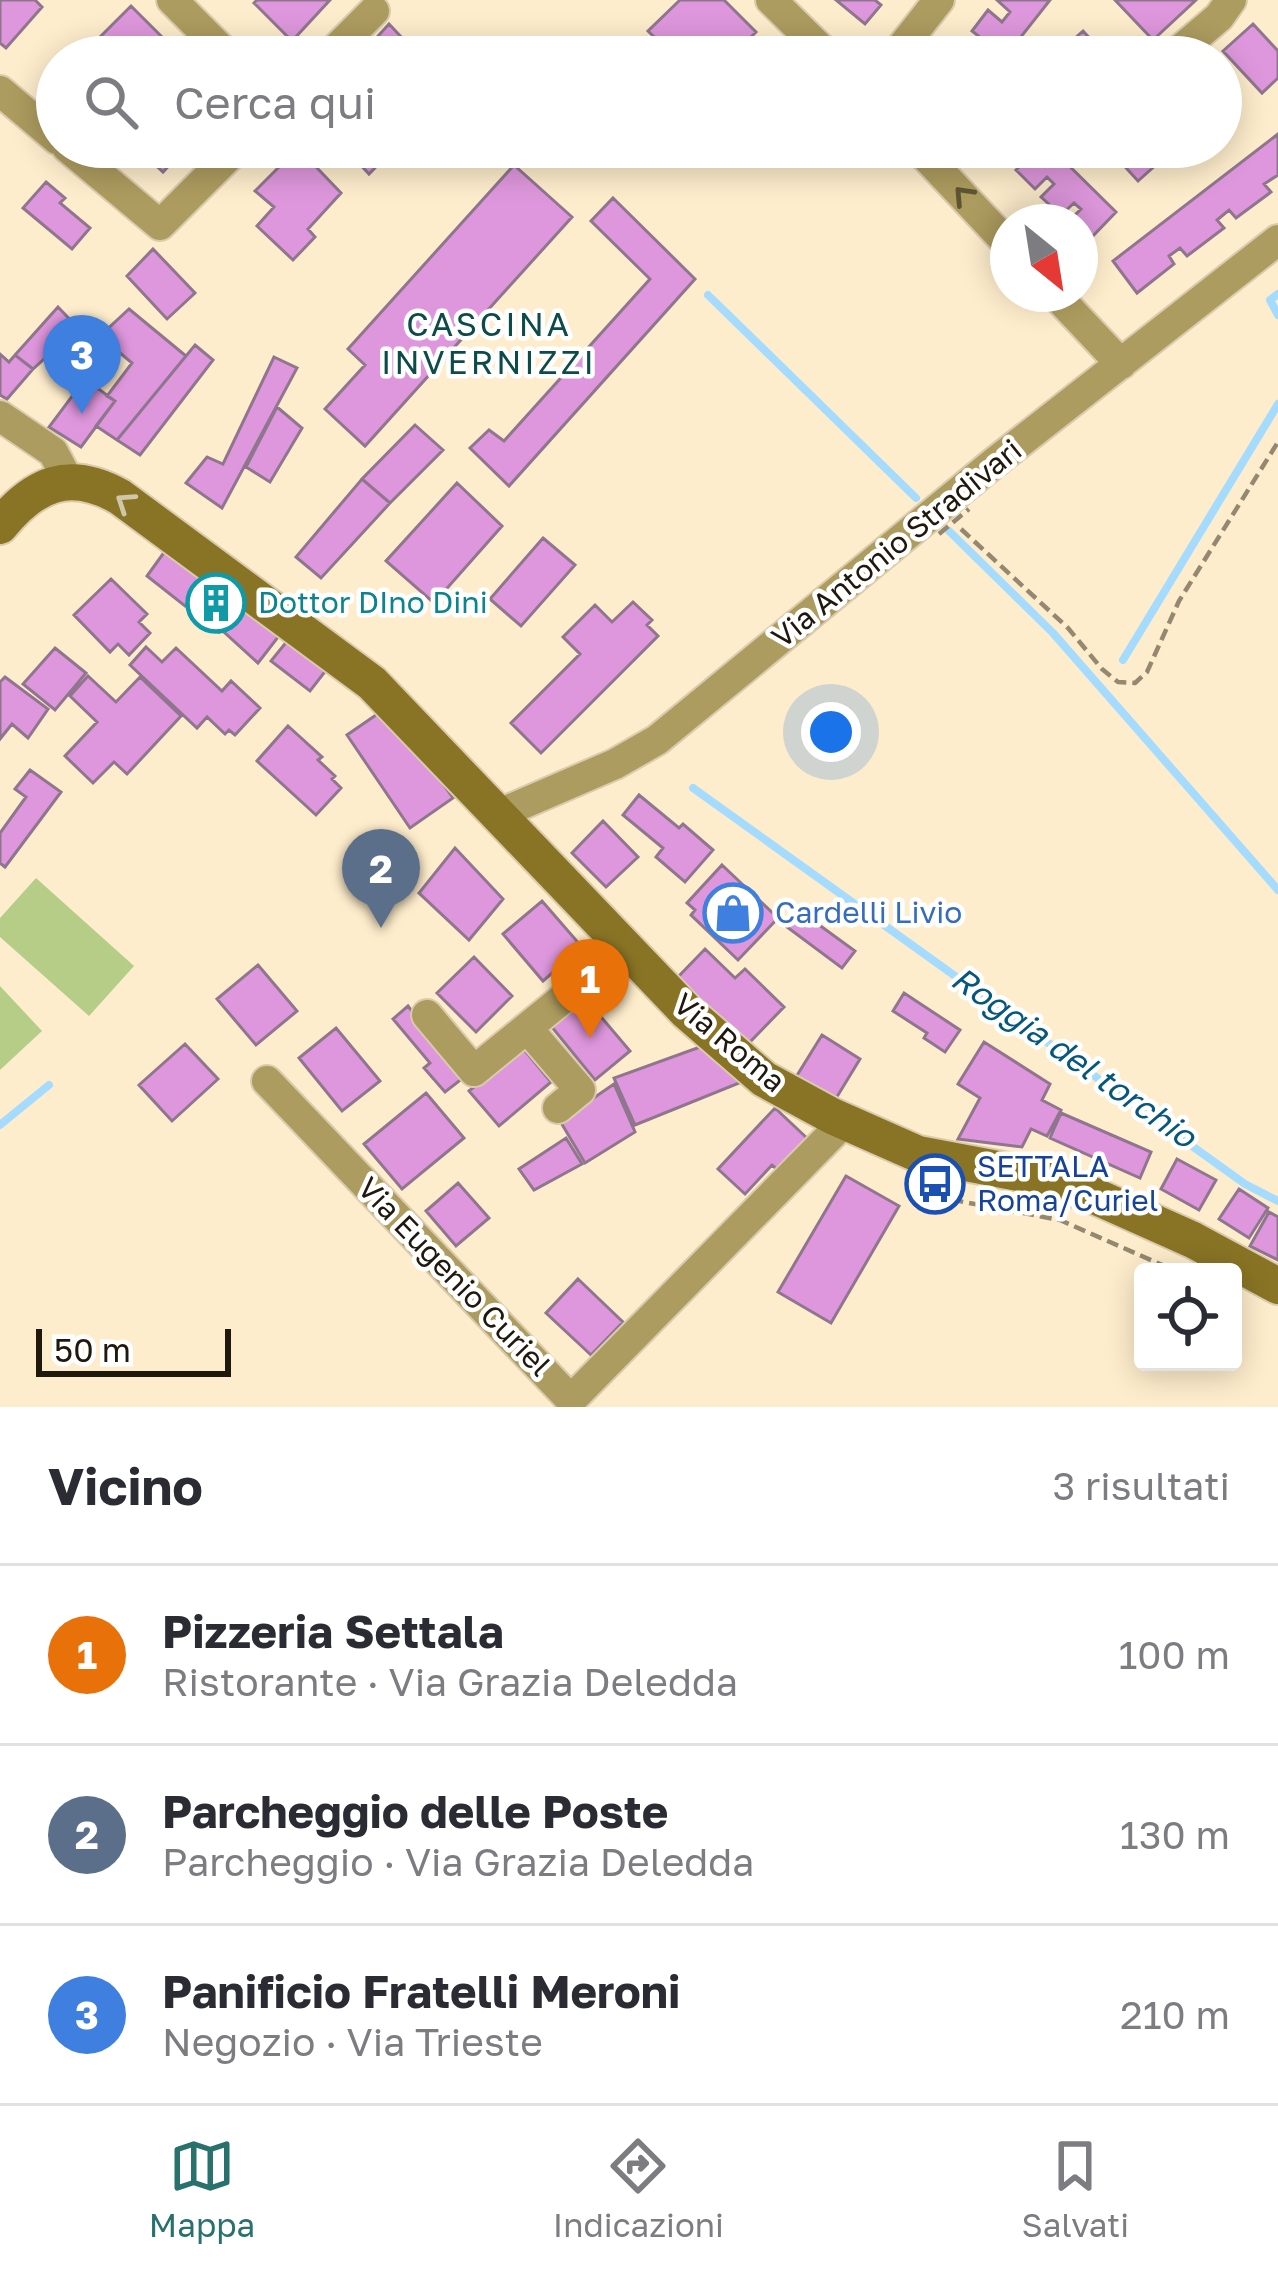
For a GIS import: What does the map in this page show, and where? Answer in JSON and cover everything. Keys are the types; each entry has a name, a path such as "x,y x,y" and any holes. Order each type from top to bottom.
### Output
{"street":[{"path":"172,0 209,36"},
{"path":"771,0 808,36"},
{"path":"911,36 939,0"},
{"path":"1197,36 1231,0"},
{"path":"349,36 374,11"},
{"path":"0,91 36,121"},
{"path":"92,168 160,225 217,168"},
{"path":"937,168 990,225"},
{"name":"Via Antonio Stradivari","path":"497,815 615,764 657,740 949,517 1121,364 1278,241"},
{"path":"1072,312 1121,364"},
{"path":"0,416 53,452 69,482 32,495 0,526"},
{"name":"Via Roma","path":"69,482 101,487 359,671 696,1020 764,1079 844,1122 932,1159 1067,1185 1193,1240 1278,1286"},
{"path":"427,1015 474,1070 625,948"},
{"path":"527,1028 580,1090 558,1108"},
{"name":"Via Eugenio Curiel","path":"267,1081 571,1400 844,1122"}],"path":[{"path":"949,517 1068,628 1102,669 1118,682 1135,682 1147,672 1179,601 1278,442"},
{"path":"916,1192 1060,1220 1158,1263"}],"green space":[{"path":"36,878 134,966 89,1016 0,937 0,918"},
{"path":"0,986 42,1031 0,1070"}],"building":[{"path":"0,0 35,0 42,7 6,48 0,43"},
{"path":"330,0 297,36 287,36 254,3"},
{"path":"680,0 724,0 756,32 752,36 653,36 648,31"},
{"path":"836,0 875,0 881,5 865,24"},
{"path":"997,0 1050,0 1022,36 978,36 972,31 988,10 1002,22 1010,12"},
{"path":"1115,0 1196,0 1157,36 1149,36"},
{"path":"131,6 161,36 101,36"},
{"path":"389,24 400,36 378,36"},
{"path":"1253,24 1278,51 1278,78 1262,93 1242,71 1240,36"},
{"path":"1278,134 1278,175 1264,184 1271,192 1236,218 1229,210 1217,220 1224,228 1187,256 1180,248 1169,256 1174,264 1137,293 1113,261 1234,168 1242,168 1242,162"},
{"path":"278,168 317,168 341,193 308,229 315,237 293,260 257,226 274,207 255,191"},
{"path":"511,168 517,168 572,217 365,446 325,409 365,365 348,349"},
{"path":"1018,168 1071,168 1116,212 1098,231 1098,204 1049,204 1041,197 1054,184 1047,177 1035,189"},
{"path":"1126,168 1152,168 1138,181"},
{"path":"46,182 65,198 60,203 90,228 72,249 23,208"},
{"path":"613,198 695,279 509,486 470,448 489,430 504,441 650,279 591,221"},
{"path":"153,249 195,293 167,319 127,276"},
{"path":"58,307 78,328 33,369 15,355"},
{"path":"129,309 186,356 117,440 96,426 115,401 107,396 132,363 100,336"},
{"path":"195,345 213,360 140,455 117,440"},
{"path":"0,354 9,362 15,355 33,369 7,399 0,395"},
{"path":"274,357 297,368 222,508 186,483 207,457 223,464"},
{"path":"85,379 115,401 81,447 49,427"},
{"path":"277,407 302,428 270,482 246,467"},
{"path":"415,425 443,450 390,503 362,479"},
{"path":"362,479 390,503 321,578 296,557"},
{"path":"457,483 502,526 434,603 386,561"},
{"path":"543,538 575,565 521,626 490,599"},
{"path":"173,540 213,571 185,606 147,576"},
{"name":"Dottor DIno Dini","path":"213,575 244,599 219,632 188,607"},
{"path":"111,579 147,614 139,622 150,633 129,655 118,644 110,652 74,615"},
{"path":"246,600 285,628 258,663 224,632"},
{"path":"633,602 652,620 647,625 658,636 541,753 511,723 580,654 563,637 595,605 612,622"},
{"path":"296,630 334,660 310,691 271,661"},
{"path":"146,647 162,662 176,648 222,691 231,681 260,708 235,735 229,730 225,734 207,717 197,728 130,665"},
{"path":"55,648 86,673 55,710 23,684"},
{"path":"88,676 116,702 140,677 181,716 127,774 114,762 93,783 65,756 97,722 70,696"},
{"path":"5,677 48,709 28,738 12,724 0,739 0,682"},
{"path":"389,706 453,798 410,828 347,735"},
{"path":"288,726 322,757 318,760 341,788 316,815 257,761"},
{"path":"30,770 61,792 5,867 0,863 0,833 26,797 15,789"},
{"path":"639,795 713,850 685,882 656,857 663,848 623,815"},
{"path":"603,821 638,857 606,887 572,853"},
{"path":"455,848 503,899 469,940 419,893"},
{"name":"Cardelli Livio","path":"722,865 778,918 738,960 691,915 695,910 687,903"},
{"path":"542,901 582,947 543,981 503,934"},
{"path":"800,911 855,951 842,968 787,927"},
{"path":"705,949 735,978 745,969 784,1007 746,1046 677,978"},
{"path":"474,957 512,996 476,1032 437,993"},
{"path":"258,965 297,1011 256,1045 217,999"},
{"path":"904,993 960,1030 945,1052 924,1038 927,1033 893,1011"},
{"path":"585,998 630,1051 595,1080 551,1026"},
{"path":"408,1006 463,1078 445,1092 424,1068 430,1063 393,1019"},
{"path":"336,1028 380,1081 342,1111 299,1058"},
{"path":"822,1035 860,1059 835,1100 796,1077"},
{"path":"984,1042 1050,1084 1042,1100 1061,1110 1047,1136 1031,1129 1022,1147 958,1139 980,1098 958,1084"},
{"path":"711,1043 749,1079 635,1125 614,1078"},
{"path":"185,1044 218,1079 172,1121 139,1085"},
{"path":"522,1047 551,1082 499,1126 469,1091"},
{"path":"614,1084 635,1132 585,1163 560,1121"},
{"path":"426,1093 464,1138 402,1189 364,1144"},
{"path":"775,1108 809,1140 779,1171 772,1165 745,1194 718,1169"},
{"path":"1061,1113 1151,1152 1140,1178 1050,1138"},
{"path":"566,1138 582,1164 534,1190 519,1169"},
{"path":"1177,1159 1216,1180 1199,1210 1161,1189"},
{"path":"846,1176 899,1206 831,1323 778,1292"},
{"path":"458,1183 489,1218 456,1246 426,1211"},
{"path":"1239,1189 1268,1208 1249,1238 1219,1219"},
{"path":"1269,1212 1278,1217 1278,1260 1250,1246"},
{"path":"578,1279 623,1322 591,1355 546,1313"}],"waterway":[{"path":"1278,294 1270,300 1278,315"},
{"path":"708,295 916,498"},
{"path":"1123,660 1278,404"},
{"path":"949,531 1053,633 1278,890"},
{"name":"Roggia del torchio","path":"693,788 1245,1184 1278,1201"},
{"name":"Roggia del torchio","path":"0,1125 49,1085"}],"place":[{"name":"Panificio Fratelli Meroni","path":"82,414"},
{"name":"Dottor DIno Dini","path":"216,603"},
{"name":"Cardelli Livio","path":"733,913"},
{"name":"Parcheggio delle Poste","path":"381,928"},
{"name":"Pizzeria Settala","path":"590,1038"},
{"name":"SETTALA Roma/Curiel","path":"935,1184"}],"district":[{"name":"CASCINA INVERNIZZI","path":"489,343"}]}
